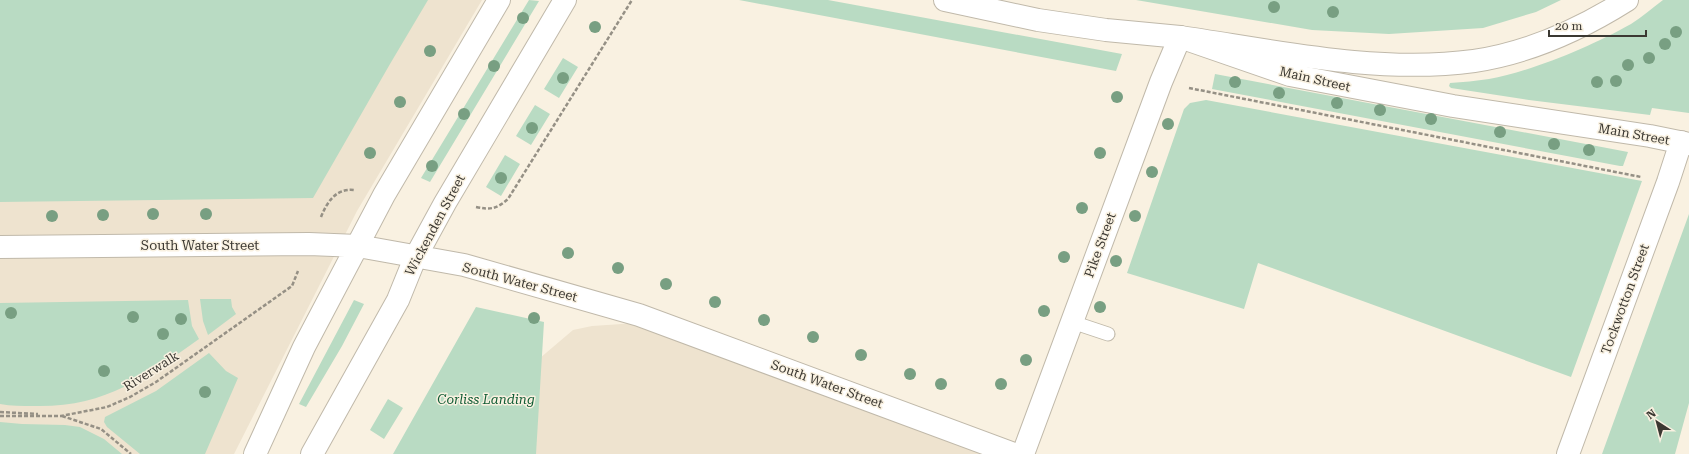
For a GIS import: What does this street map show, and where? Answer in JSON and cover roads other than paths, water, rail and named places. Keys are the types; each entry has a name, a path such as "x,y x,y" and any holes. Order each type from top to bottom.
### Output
{"main road":[{"path":"255,454 304,348 384,195 499,0"},
{"name":"Wickenden Street","path":"312,454 398,300 415,258 445,203 565,0"},
{"name":"Main Street","path":"945,0 1038,20 1106,30 1180,37 1290,75 1453,106 1650,136 1685,143"},
{"path":"1180,37 1359,63 1449,63 1499,56 1544,42 1593,20 1627,0"},
{"name":"Pike Street","path":"1023,454 1161,82 1180,37"},
{"name":"Tockwotton Street","path":"1568,454 1668,182 1685,143"},
{"name":"South Water Street","path":"0,247 309,244 358,246 415,258 464,265 639,315 1014,454"}],"lane":[{"path":"1072,322 1108,334"}],"park label":[{"name":"Corliss Landing","path":"486,399"}]}
